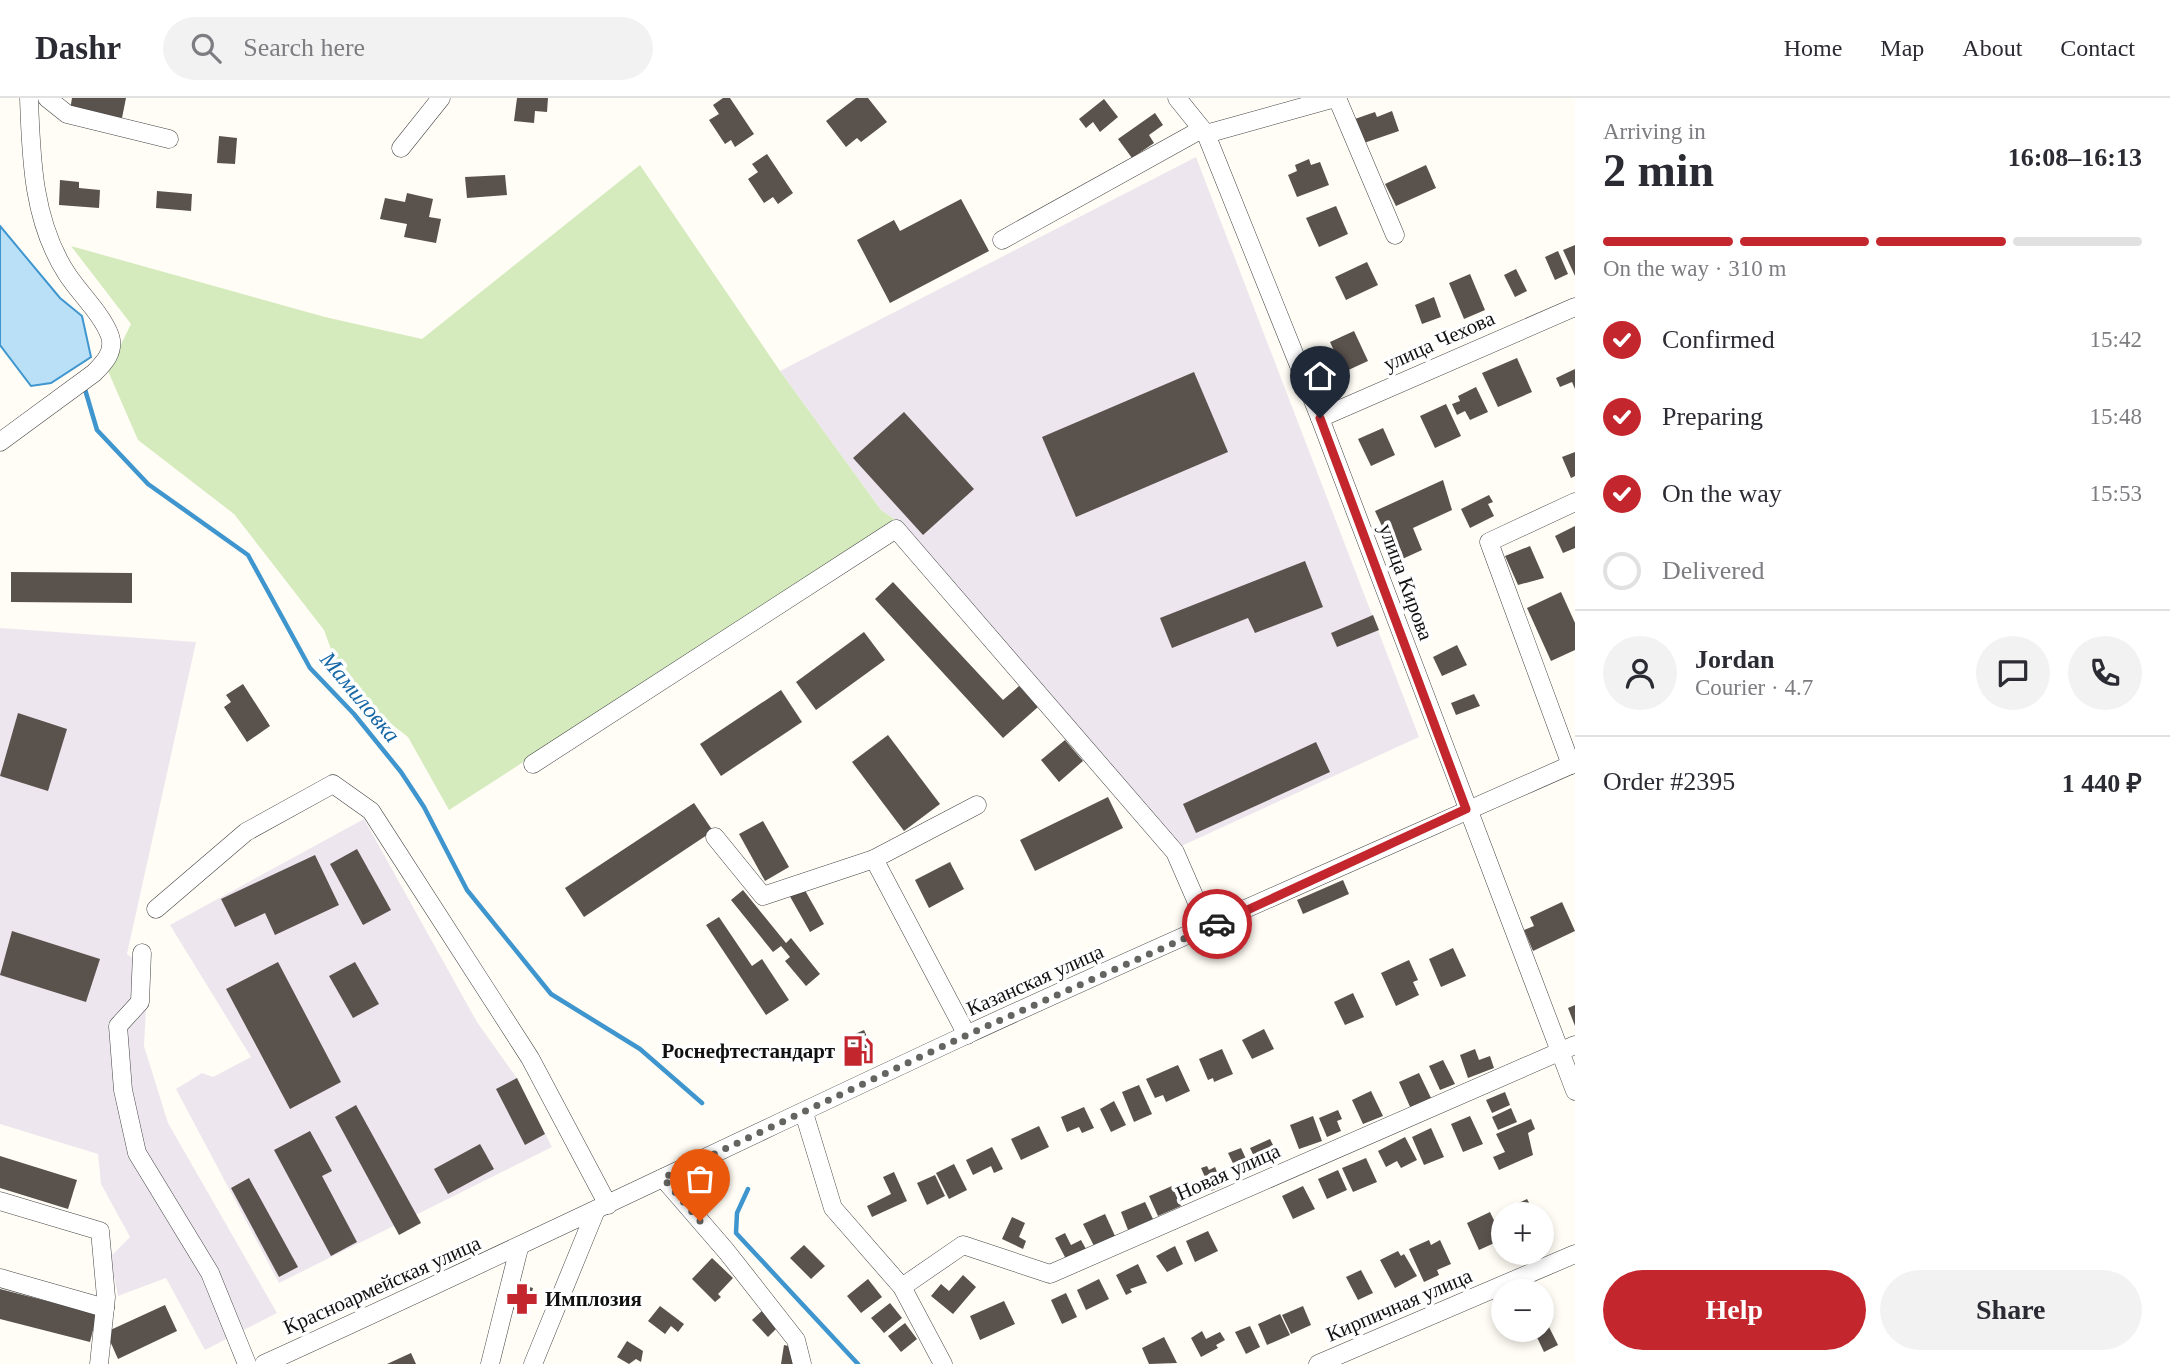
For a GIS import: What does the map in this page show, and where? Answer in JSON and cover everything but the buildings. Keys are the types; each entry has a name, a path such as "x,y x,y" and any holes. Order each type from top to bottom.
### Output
{"street":[{"path":"0,442 94,373 107,360 111,348 106,328 66,273 47,231 35,191 29,98"},
{"path":"47,98 66,114 169,139"},
{"path":"401,148 441,98"},
{"name":"улица Кирова","path":"1177,98 1204,132 1320,418 1466,809 1568,1048 1575,1091"},
{"path":"1194,98 1204,132"},
{"path":"1002,240 1204,132 1336,98 1395,235"},
{"name":"улица Чехова","path":"1320,418 1575,307"},
{"path":"1573,764 1489,542 1575,502"},
{"path":"533,764 896,529 1175,852 1208,928"},
{"name":"Казанская улица","path":"519,1248 967,1035 1466,809 1573,764"},
{"path":"156,909 246,832 333,785 371,811 530,1058 602,1208 533,1364"},
{"path":"715,837 763,896 874,859 977,805"},
{"path":"874,859 967,1035"},
{"path":"142,953 141,1002 118,1026 123,1090 137,1153 210,1273 247,1364"},
{"name":"Новая улица","path":"902,1287 963,1245 1050,1274 1568,1048"},
{"path":"804,1113 833,1208 902,1287 943,1364"},
{"path":"663,1178 727,1252 796,1340 802,1364"},
{"path":"0,1201 100,1231 105,1308 99,1364"},
{"path":"489,1364 519,1248"},
{"name":"Красноармейская улица","path":"264,1364 519,1248"},
{"name":"Кирпичная улица","path":"1318,1364 1575,1254"},
{"path":"0,1278 105,1308"}],"shaded area":[{"path":"1196,157 1419,737 1177,848 897,521 881,510 780,371"},
{"path":"0,628 196,642 127,954 148,970 144,1046 168,1123 277,1313 205,1350 166,1278 118,1296 110,1257 130,1237 101,1184 98,1154 0,1124"},
{"path":"364,819 477,1022 516,1077 552,1147 279,1283 176,1089 202,1073 213,1077 251,1057 170,925"}],"green space":[{"path":"640,165 780,371 881,510 897,521 449,810 408,737 345,688 324,630 234,514 138,440 108,371 131,324 71,246 325,317 422,339"}],"water":[{"path":"0,226 60,298 82,316 91,357 51,383 31,386 0,345"}],"waterway":[{"name":"Мамиловка","path":"84,386 97,430 148,484 248,555 310,668 354,714 401,772 424,807 467,890 551,994 640,1049 702,1103"},
{"path":"748,1189 737,1213 736,1233 858,1364"}],"way so far":[{"path":"700,1221 663,1178 967,1035 1217,924"}],"place":[{"name":"Роснефтестандарт","path":"858,1051"},
{"name":"Имплозия","path":"522,1299"}],"route":[{"path":"1217,924 1466,809 1320,418"}]}
